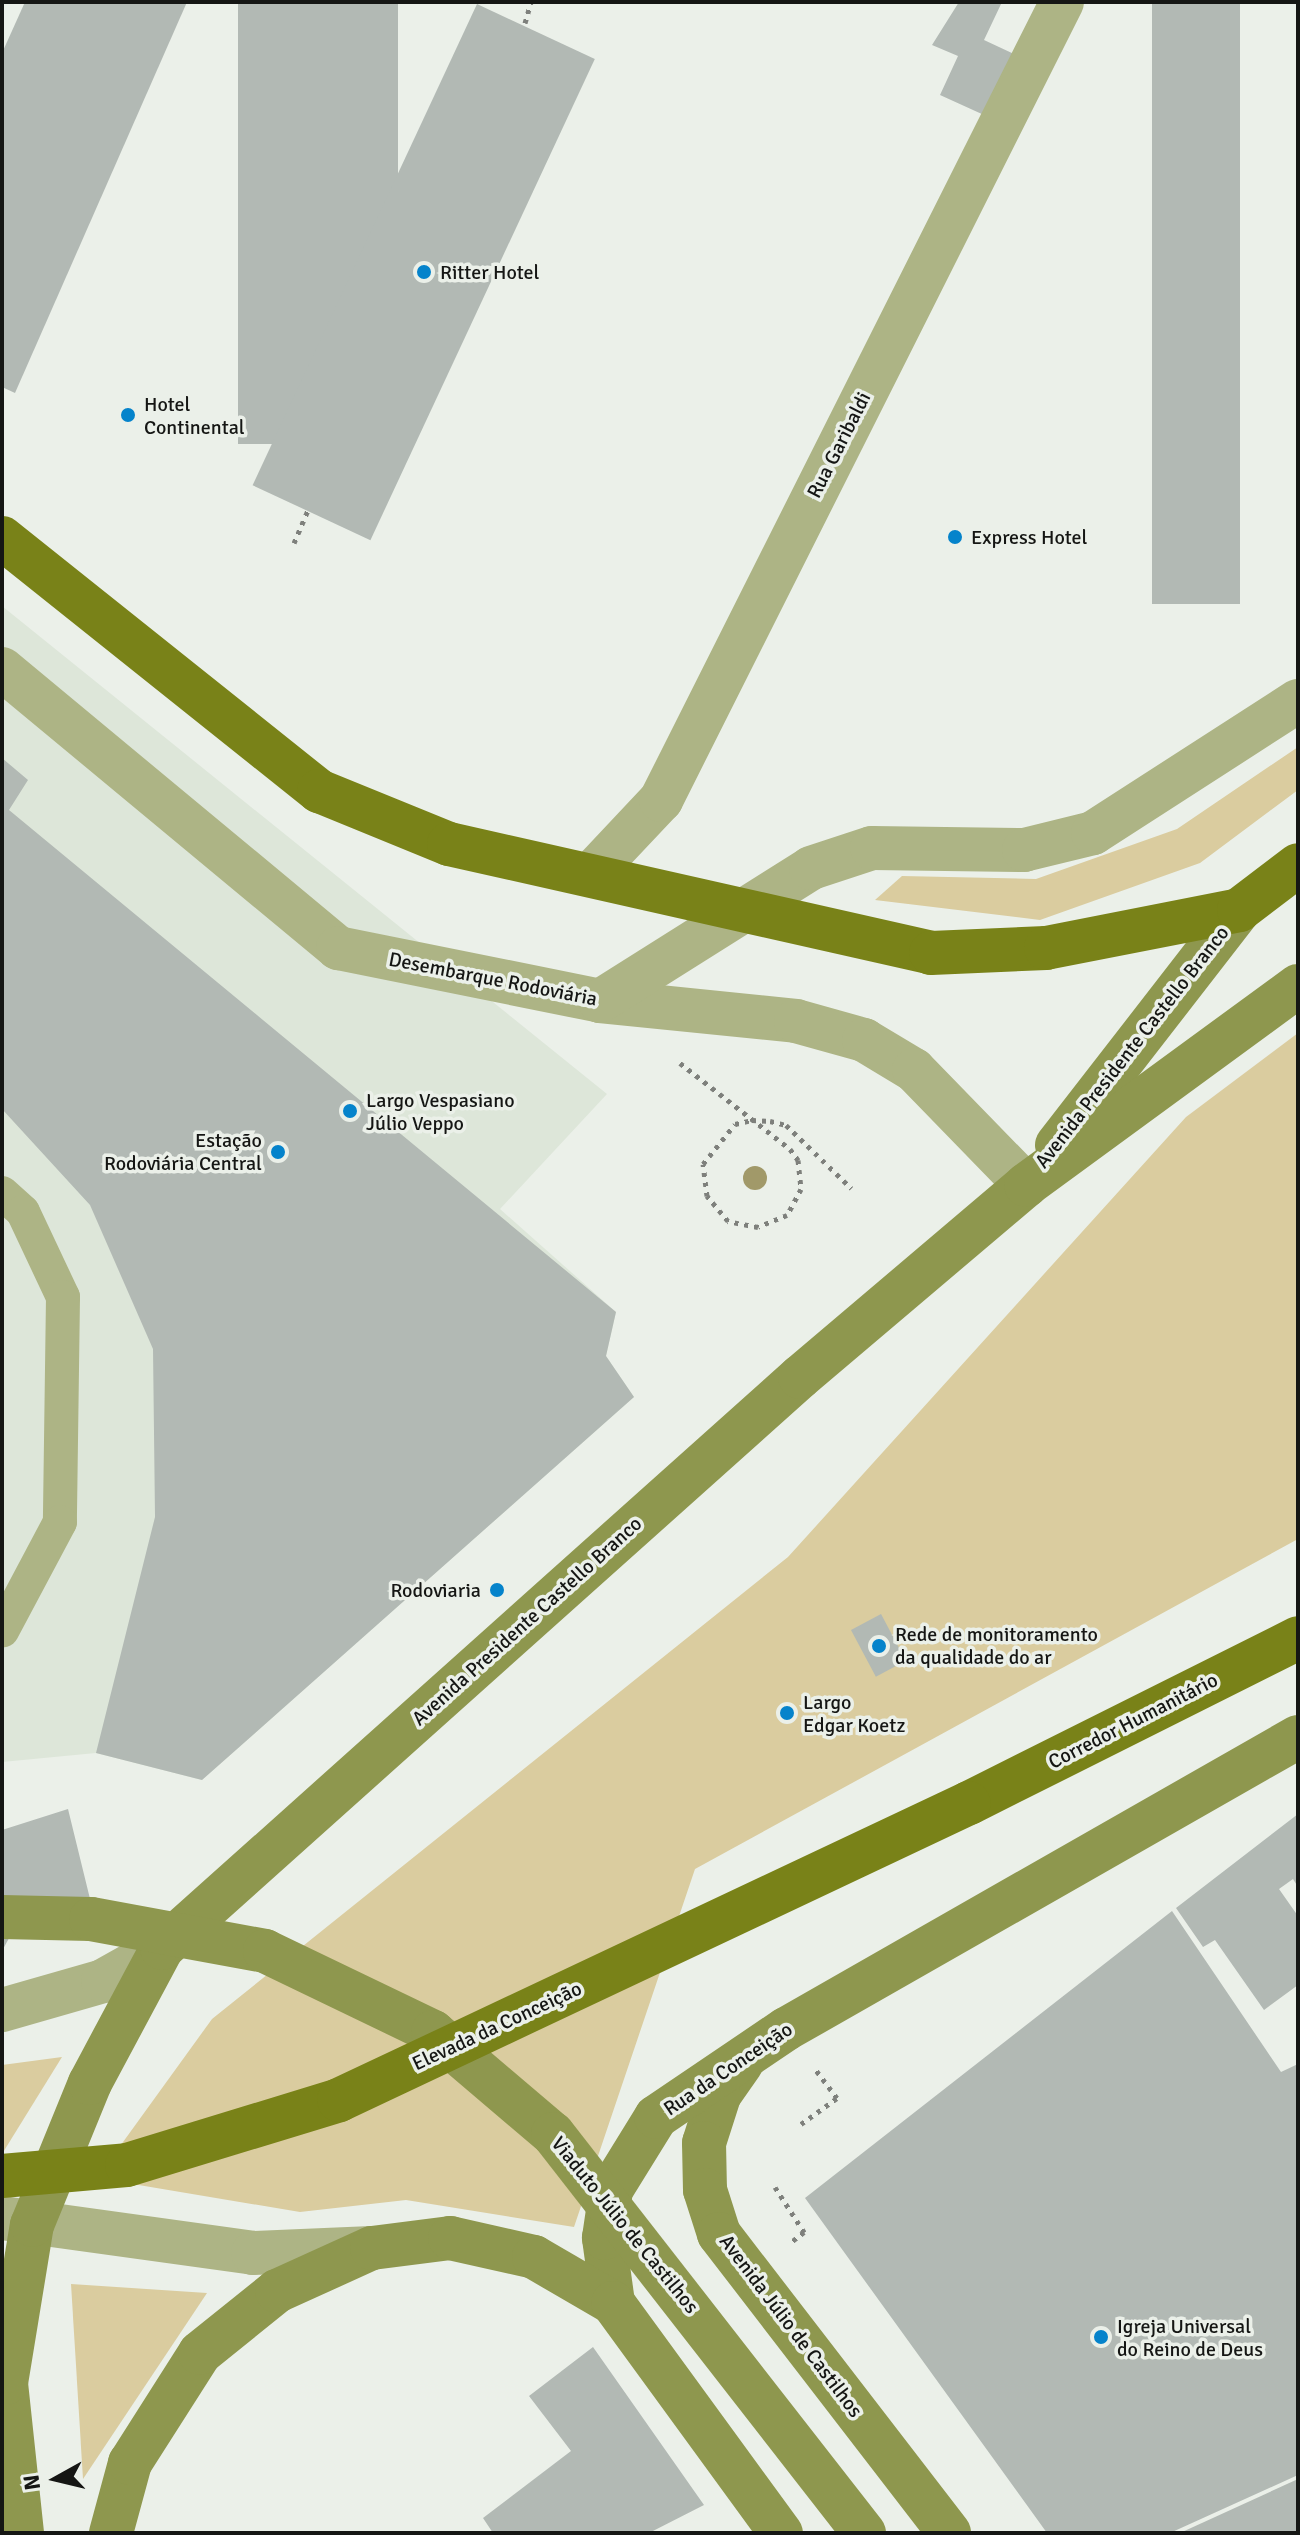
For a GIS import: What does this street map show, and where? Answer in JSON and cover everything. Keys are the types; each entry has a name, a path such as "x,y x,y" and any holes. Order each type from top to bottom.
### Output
{"main road":[{"path":"2,538 319,791 449,844 594,871 748,911 931,953 1046,948 1239,910 1298,865"},
{"name":"Avenida Presidente Castello Branco","path":"1026,1185 1239,910"},
{"name":"Avenida Presidente Castello Branco","path":"162,1948 788,1387 1026,1185 1298,986"},
{"name":"Corredor Humanitário","path":"969,1803 1298,1638"},
{"name":"Rua da Conceição","path":"613,2303 604,2238 611,2190 629,2155 656,2117 746,2056 1298,1737"},
{"name":"Elevada da Conceição","path":"2,2176 127,2165 339,2100 969,1803"},
{"name":"Viaduto Júlio de Castilhos","path":"2,1917 91,1919 265,1951 433,2032 553,2134 864,2533"},
{"path":"22,2533 6,2383 17,2222 162,1948"},
{"name":"Avenida Júlio de Castilhos","path":"746,2056 719,2096 704,2143 705,2190 719,2234 949,2533"},
{"path":"111,2533 130,2463 200,2353 277,2291 372,2248 450,2238 534,2257 613,2303 781,2533"}],"street":[{"name":"Rua Garibaldi","path":"594,871 661,800 1062,2"},
{"name":"Desembarque Rodoviária","path":"2,669 338,948 600,1001 796,1021 864,1040 914,1070 1026,1185"},
{"path":"600,1001 748,911 811,868 872,848 1024,850 1093,833 1298,701"},
{"name":"Avenida Presidente Castello Branco","path":"2,2010 103,1981 162,1948"},
{"path":"17,2222 253,2253 372,2248"}],"lane":[{"path":"2,1193 23,1212 63,1297 60,1522 2,1631"}],"path":[{"path":"525,23 531,2"},
{"path":"294,543 309,508"},
{"path":"671,1056 790,1149 802,1174 787,1215 758,1227 716,1210 703,1164 721,1134 735,1124 770,1121 801,1140 851,1188"},
{"path":"801,2124 837,2098"},
{"path":"775,2187 804,2232"}],"shaded area":[{"name":"Estação Rodoviária Central","path":"2,606 607,1094 500,1209 616,1312 606,1356 634,1397 202,1780 96,1753 2,1762"},
{"path":"1298,747 1298,790 1200,863 1040,920 875,900 902,876 1036,879 1177,829"},
{"name":"Largo Edgar Koetz","path":"1298,1033 1298,1539 695,1869 574,2227 406,2200 300,2212 97,2178 212,2019 788,1557 1186,1117"},
{"path":"62,2057 2,2154 2,2065"},
{"path":"71,2284 207,2293 83,2479"}],"building":[{"path":"25,2 187,2 15,393 2,387 2,53"},
{"path":"238,2 398,2 398,444 238,444"},
{"path":"959,2 1002,2 984,40 1014,54 984,115 940,95 958,56 932,45"},
{"path":"1152,2 1240,2 1240,604 1152,604"},
{"name":"Ritter Hotel","path":"477,4 595,59 370,540 253,485"},
{"name":"Estação Rodoviária Central","path":"2,758 28,780 9,810 616,1312 606,1356 634,1397 202,1780 96,1753 155,1517 153,1349 90,1205 2,1109"},
{"name":"Rede de monitoramento da qualidade do ar","path":"881,1614 906,1661 876,1677 851,1630"},
{"path":"68,1809 92,1907 20,1918 2,1951 2,1830"},
{"path":"1298,1814 1298,1887 1293,1879 1279,1889 1298,1916 1298,1985 1264,2010 1215,1940 1203,1947 1176,1908"},
{"name":"Igreja Universal do Reino de Deus","path":"1172,1911 1281,2072 1298,2064 1298,2475 1170,2533 1047,2533 805,2198"},
{"path":"593,2347 704,2505 649,2533 493,2533 483,2518 571,2451 529,2396"},
{"path":"1298,2479 1298,2533 1180,2533"}],"place":[{"name":"Ritter Hotel","path":"424,272"},
{"name":"Hotel Continental","path":"128,415"},
{"name":"Express Hotel","path":"955,537"},
{"name":"Largo Vespasiano Júlio Veppo","path":"350,1111"},
{"name":"Estação Rodoviária Central","path":"278,1152"},
{"name":"Rodoviaria","path":"497,1590"},
{"name":"Rede de monitoramento da qualidade do ar","path":"879,1646"},
{"name":"Largo Edgar Koetz","path":"787,1713"},
{"name":"Igreja Universal do Reino de Deus","path":"1101,2337"}]}
